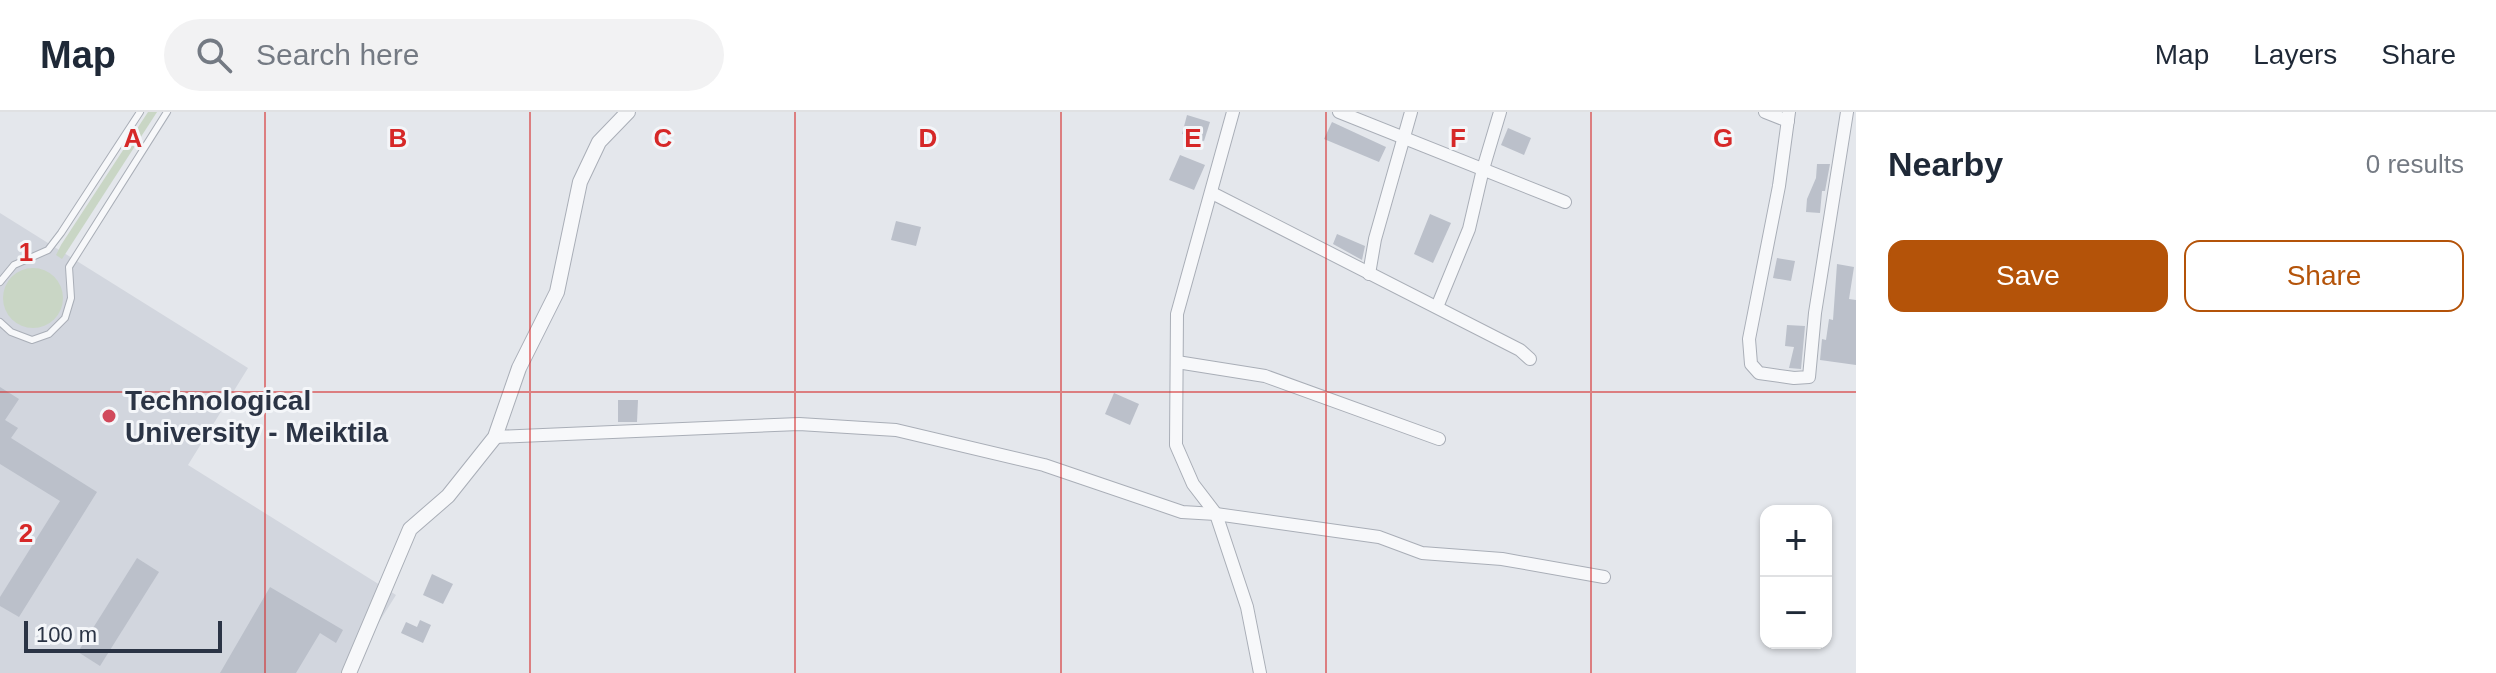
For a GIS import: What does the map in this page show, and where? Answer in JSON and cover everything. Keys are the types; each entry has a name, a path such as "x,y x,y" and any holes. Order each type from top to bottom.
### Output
{"street":[{"path":"349,673 410,529 448,496 495,437 519,368 557,292 580,182 599,142 628,112"},
{"path":"1233,112 1177,314 1176,445 1193,484 1216,514 1247,607 1260,673"},
{"path":"1339,112 1565,202"},
{"path":"1369,274 1375,239 1411,112"},
{"path":"1437,307 1469,229 1500,112"},
{"path":"1765,112 1788,116 1779,186 1749,339 1751,364 1759,373 1794,378 1809,377 1815,313 1847,112"},
{"path":"1212,193 1520,350 1530,359"},
{"path":"1177,362 1265,376 1439,439"},
{"path":"495,437 799,424 896,430 1044,465 1182,512 1379,537 1422,553 1502,559 1604,577"}],"lane":[{"path":"0,282 14,265 48,250 140,112"},
{"path":"0,322 11,332 32,340 49,334 65,318 71,298 69,267 167,112"}],"shaded area":[{"name":"Technological University - Meiktila","path":"0,213 248,368 188,465 396,595 347,673 0,673"}],"green space":[{"path":"148,112 157,112 62,259 56,255 61,245"},
{"path":"33,268 54,277 63,298 54,319 33,328 12,319 3,298 12,277"}],"building":[{"path":"1187,115 1210,122 1204,141 1182,134"},
{"path":"1332,122 1386,147 1379,162 1324,139"},
{"path":"1508,128 1531,138 1524,155 1501,145"},
{"path":"1180,155 1205,165 1194,190 1169,180"},
{"path":"1817,164 1830,164 1825,191 1822,191 1820,213 1806,212 1807,199 1816,178"},
{"path":"1430,214 1451,223 1433,263 1414,254"},
{"path":"896,221 921,227 916,246 891,240"},
{"path":"1337,234 1365,246 1362,260 1333,244"},
{"path":"1777,258 1795,261 1791,281 1773,278"},
{"path":"1837,264 1854,267 1849,299 1856,300 1856,365 1820,360 1822,339 1826,340 1829,319 1833,320"},
{"path":"1787,325 1805,326 1801,369 1789,368 1794,347 1785,346"},
{"path":"0,387 19,399 5,420 18,428 11,438 97,492 19,617 0,606 0,597 60,501 0,464"},
{"path":"1114,393 1139,404 1130,425 1105,414"},
{"path":"618,400 638,400 637,422 618,422"},
{"path":"137,558 159,572 100,666 78,652"},
{"path":"432,574 453,584 443,604 423,595"},
{"path":"270,587 343,630 336,643 320,633 296,673 220,673"},
{"path":"420,620 431,625 423,643 401,633 406,622 417,627"}],"place":[{"name":"Technological University - Meiktila","path":"109,416"}]}
